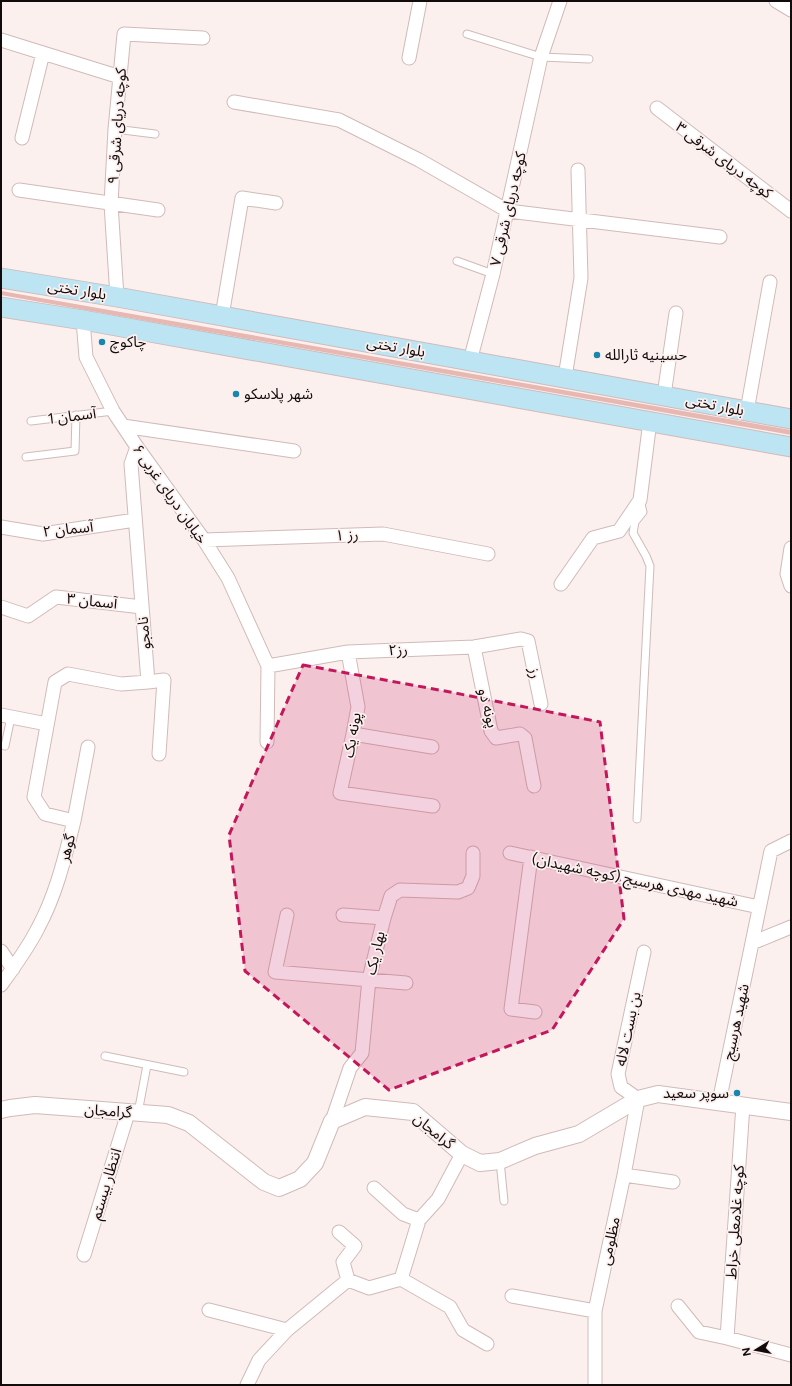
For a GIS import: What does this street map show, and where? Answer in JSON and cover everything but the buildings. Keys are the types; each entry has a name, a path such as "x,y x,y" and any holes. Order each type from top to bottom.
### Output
{"main road":[{"name":"بلوار تختی","path":"1,278 117,297 470,360 791,419"},
{"name":"بلوار تختی","path":"1,307 83,320 791,447"}],"street":[{"path":"409,58 420,1"},
{"name":"کوچه دریای شرقی ۷","path":"470,360 508,211 541,57 560,1"},
{"path":"776,1 791,10"},
{"name":"کوچه دریای شرقی ۹","path":"117,297 111,204 115,129 124,34 203,38"},
{"path":"1,40 120,77"},
{"path":"22,138 43,53"},
{"path":"234,102 339,120 419,160 508,211 720,237"},
{"name":"کوچه دریای شرقی ۳","path":"657,108 791,211"},
{"path":"565,377 581,278 578,170"},
{"path":"19,190 158,210"},
{"path":"222,316 242,198 276,204"},
{"path":"747,411 770,282"},
{"path":"664,395 676,313"},
{"name":"خیابان دریای غربی ۶","path":"83,320 86,357 113,411 204,540 228,578 268,666"},
{"path":"561,584 593,538 619,531 640,500 650,421"},
{"path":"123,426 294,451"},
{"name":"نامجو","path":"137,447 131,464 148,682"},
{"name":"آسمان ۲","path":"1,527 43,534 135,520"},
{"name":"رز ۱","path":"204,540 384,534 488,554"},
{"path":"791,548 787,574 791,586"},
{"name":"آسمان ۳","path":"1,607 28,616 56,598 142,607"},
{"name":"رز۲","path":"268,666 348,652 474,647 521,639 528,641"},
{"name":"رز","path":"528,641 541,704"},
{"name":"پونه دو","path":"474,647 491,731 496,738 520,734 525,738 534,786"},
{"name":"پونه یک","path":"348,652 358,707 340,794 433,806"},
{"path":"267,742 268,666"},
{"path":"6,716 47,724 55,682 68,674 121,684 164,680 159,754"},
{"name":"گوهر","path":"1,985 38,929 46,912 63,865 74,821 45,814 34,797 47,724"},
{"path":"353,734 432,747"},
{"path":"74,821 88,747"},
{"name":"شهید هرسیج","path":"719,1102 771,851 791,842"},
{"name":"بهار یک","path":"332,1121 350,1068 362,1053 369,979 391,896 400,890 458,892 468,888 473,876 473,853"},
{"name":"شهید مهدی هرسیج (کوچه شهیدان)","path":"510,853 759,907"},
{"path":"531,857 511,1009 535,1012"},
{"path":"287,915 275,972 406,983"},
{"path":"343,915 384,918"},
{"path":"752,943 791,927"},
{"path":"1,951 12,970"},
{"name":"بن بست لاله","path":"638,1099 621,1086 618,1074 644,952"},
{"name":"گرامجان","path":"1,1110 35,1105 168,1115 189,1123 264,1182 279,1188 300,1179 315,1163 332,1121 365,1107 414,1112 462,1154 480,1163 500,1161 535,1146 579,1134 638,1099 658,1094 791,1112"},
{"name":"مظلومی","path":"595,1385 595,1311 624,1175 638,1099"},
{"name":"کوچه غلامعلی خراط","path":"727,1338 744,1105"},
{"name":"انتظار بیستم","path":"84,1255 133,1113"},
{"path":"401,1279 419,1220 438,1199 462,1154"},
{"path":"624,1175 673,1182"},
{"path":"374,1188 403,1214 419,1220"},
{"path":"339,1232 355,1246 343,1262 348,1280"},
{"path":"348,1280 369,1288 401,1279 450,1307 463,1330 487,1344"},
{"path":"247,1385 259,1360 287,1330 348,1280"},
{"path":"512,1296 595,1311"},
{"path":"678,1306 699,1332 791,1355"},
{"path":"209,1310 287,1330"}],"lane":[{"path":"467,34 541,57 589,59"},
{"path":"115,129 155,134"},
{"path":"457,261 493,274"},
{"name":"آسمان 1","path":"31,421 113,411"},
{"path":"26,457 75,451 76,415"},
{"path":"637,819 650,566 634,533 635,522 643,512 640,500"},
{"path":"5,746 6,716"},
{"path":"105,1056 184,1072"},
{"path":"133,1113 147,1065"},
{"path":"500,1161 504,1201"}],"highlighted area":[{"path":"303,665 600,722 624,919 552,1030 389,1090 245,971 229,835"}],"shaded area":[{"path":"1,291 791,430 791,435 1,295"}],"place":[{"name":"چاکوچ","path":"102,342"},
{"name":"حسینیه ثارالله","path":"597,355"},
{"name":"شهر پلاسکو","path":"236,394"},
{"name":"سوپر سعید","path":"737,1093"}]}
